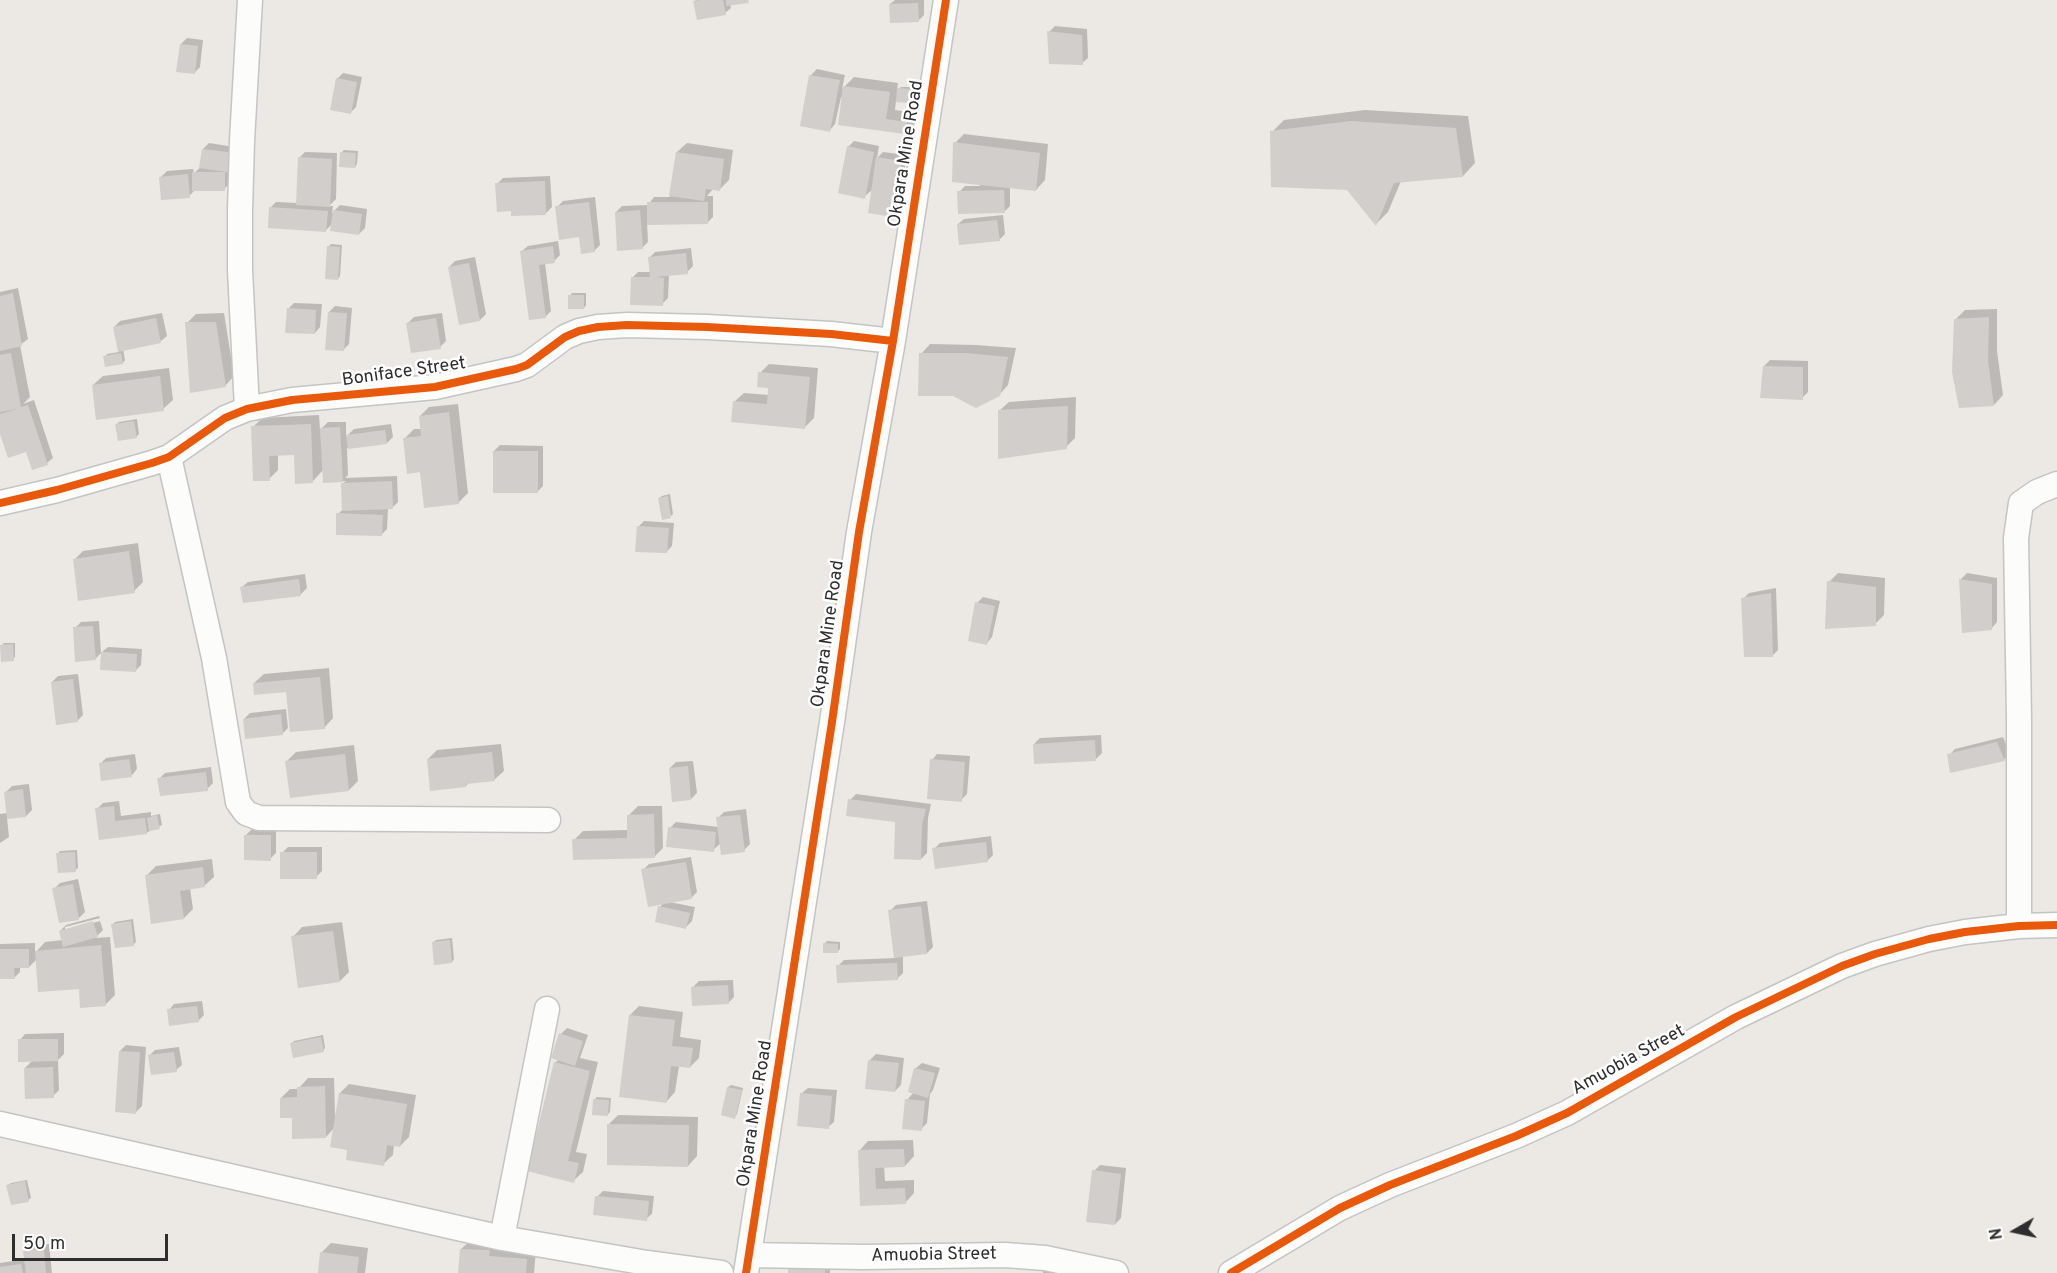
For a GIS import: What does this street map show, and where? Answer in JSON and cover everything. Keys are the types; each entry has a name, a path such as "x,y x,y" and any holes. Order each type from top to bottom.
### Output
{"street":[{"path":"247,409 240,250 242,130 250,0"},
{"name":"Okpara Mine Road","path":"748,1264 859,532 893,341 946,0"},
{"name":"Boniface Street","path":"0,503 67,487 169,457 225,418 247,409 291,400 435,387 516,369 527,365 565,337 598,327 627,325 706,327 831,334 893,341"},
{"path":"169,457 214,658 238,802 246,813 259,818 548,820"},
{"path":"2019,926 2017,528 2021,503 2037,492 2057,484"},
{"name":"Amuobia Street","path":"1231,1273 1340,1208 1390,1185 1516,1136 1567,1113 1736,1017 1813,978 1904,945 1965,932 2019,926 2057,925"},
{"path":"502,1238 547,1009"},
{"path":"0,1124 502,1238 647,1263 721,1273"},
{"name":"Amuobia Street","path":"748,1264 799,1257 1005,1255 1045,1258 1116,1273"}],"building":[{"path":"723,0 726,15 697,20 693,1"},
{"path":"726,0 748,0 749,3 726,6"},
{"path":"918,3 919,22 890,23 889,4"},
{"path":"1047,31 1082,35 1083,65 1049,64"},
{"path":"180,44 198,46 195,74 176,72"},
{"path":"809,75 840,80 830,132 800,126"},
{"path":"336,78 357,82 351,114 330,110"},
{"path":"843,86 890,92 886,119 907,122 905,134 838,125"},
{"path":"897,88 911,89 910,103 896,102"},
{"path":"1351,121 1456,128 1463,177 1394,183 1376,226 1347,190 1271,187 1270,131"},
{"path":"953,142 1040,153 1036,191 952,182"},
{"path":"847,146 874,152 865,199 838,193"},
{"path":"202,149 236,153 233,173 199,168"},
{"path":"340,152 356,153 355,168 339,167"},
{"path":"676,152 724,159 720,191 706,189 704,201 669,196"},
{"path":"298,157 332,159 330,207 296,205"},
{"path":"876,157 902,161 893,217 868,213"},
{"path":"192,172 225,172 225,191 192,191"},
{"path":"188,174 190,198 161,200 159,177"},
{"path":"545,181 546,215 511,216 511,211 497,212 495,183"},
{"path":"1004,190 1005,213 958,214 957,191"},
{"path":"589,202 595,252 581,254 579,237 559,240 555,206"},
{"path":"647,202 708,202 708,224 647,225"},
{"path":"269,207 328,211 326,232 268,228"},
{"path":"333,210 362,214 359,235 330,231"},
{"path":"640,210 643,249 617,251 615,212"},
{"path":"997,220 1000,241 959,245 957,224"},
{"path":"327,246 340,247 338,280 325,279"},
{"path":"553,246 555,263 539,265 546,318 529,320 520,251"},
{"path":"686,253 688,274 656,277 664,278 663,306 630,305 631,277 650,277 648,257"},
{"path":"469,263 480,321 459,325 448,267"},
{"path":"13,293 22,346 0,351 0,296"},
{"path":"568,295 584,295 584,309 568,309"},
{"path":"287,308 316,310 315,334 285,333"},
{"path":"328,312 347,313 344,351 325,350"},
{"path":"1989,317 1988,361 1994,406 1959,408 1952,372 1954,319"},
{"path":"156,318 161,343 118,352 113,327"},
{"path":"436,318 441,349 411,353 406,323"},
{"path":"185,322 216,322 226,387 190,393"},
{"path":"11,353 21,407 28,405 48,465 32,470 26,452 8,458 0,434 0,414 17,409 0,412 0,355"},
{"path":"121,353 123,364 105,367 103,356"},
{"path":"919,353 966,353 1008,357 1000,396 976,408 953,396 918,396"},
{"path":"1763,366 1803,367 1803,400 1760,398"},
{"path":"758,372 810,377 805,429 731,422 733,401 767,404 768,388 757,387"},
{"path":"160,376 164,411 96,420 92,385"},
{"path":"1068,406 1067,449 998,459 998,410"},
{"path":"449,412 459,504 424,508 420,472 407,474 403,438 421,436 419,416"},
{"path":"134,421 137,438 118,441 115,424"},
{"path":"311,424 313,483 295,484 294,455 269,456 270,481 253,481 251,426"},
{"path":"340,427 343,482 323,483 320,428"},
{"path":"385,430 387,444 348,449 346,435"},
{"path":"493,451 538,451 538,493 493,493"},
{"path":"392,481 393,509 342,511 341,483"},
{"path":"668,496 671,518 662,520 658,498"},
{"path":"336,513 383,515 382,536 336,535"},
{"path":"637,526 669,528 667,553 635,552"},
{"path":"129,551 135,593 78,601 73,559"},
{"path":"299,579 301,596 243,603 240,587"},
{"path":"1959,579 1992,584 1992,630 1962,633"},
{"path":"1827,581 1876,587 1876,626 1825,629"},
{"path":"1771,593 1773,657 1744,657 1741,598"},
{"path":"975,602 995,606 987,645 968,641"},
{"path":"93,626 96,660 75,662 73,627"},
{"path":"13,644 14,661 1,662 0,645"},
{"path":"101,652 137,654 136,672 100,670"},
{"path":"320,677 325,729 290,732 286,692 254,695 253,683"},
{"path":"73,679 78,722 56,725 51,682"},
{"path":"281,714 283,735 245,739 243,719"},
{"path":"1095,740 1096,761 1034,764 1033,744"},
{"path":"1997,742 2005,761 1950,773 1947,754"},
{"path":"492,752 495,781 430,791 427,759"},
{"path":"345,754 349,791 290,798 285,761"},
{"path":"129,759 132,777 101,781 99,763"},
{"path":"930,759 965,762 962,802 927,799"},
{"path":"688,766 691,800 672,802 669,768"},
{"path":"206,772 208,791 160,796 157,778"},
{"path":"23,789 26,817 7,819 4,792"},
{"path":"848,799 926,809 922,825 921,860 894,859 895,822 846,816"},
{"path":"114,806 115,821 145,818 147,834 99,840 95,808"},
{"path":"654,814 655,858 573,860 572,839 627,838 627,815"},
{"path":"157,815 160,829 149,831 147,818"},
{"path":"740,815 745,852 721,855 716,817"},
{"path":"668,827 716,832 714,852 666,847"},
{"path":"244,835 271,835 271,861 244,860"},
{"path":"986,842 988,862 935,869 932,848"},
{"path":"75,852 76,872 58,873 56,853"},
{"path":"280,852 317,852 317,879 280,879"},
{"path":"686,862 692,899 648,907 641,869"},
{"path":"203,867 205,887 180,891 184,919 151,924 145,875"},
{"path":"73,884 79,920 59,923 52,888"},
{"path":"658,906 690,913 686,929 655,922"},
{"path":"921,906 927,954 894,958 888,910"},
{"path":"93,921 98,937 63,947 59,931"},
{"path":"131,921 134,946 115,948 111,924"},
{"path":"333,931 340,982 298,988 291,936"},
{"path":"450,940 452,963 434,965 432,942"},
{"path":"823,943 838,944 838,953 823,953"},
{"path":"101,945 106,1006 80,1008 79,989 38,992 35,951"},
{"path":"0,949 29,949 29,968 14,968 15,979 0,979"},
{"path":"897,963 898,980 837,983 836,965"},
{"path":"728,985 729,1004 692,1006 691,987"},
{"path":"197,1006 199,1022 169,1026 167,1009"},
{"path":"629,1015 675,1020 672,1046 693,1048 690,1068 671,1066 667,1103 619,1097"},
{"path":"559,1033 583,1041 575,1066 551,1058"},
{"path":"321,1037 324,1052 293,1058 290,1043"},
{"path":"18,1039 58,1039 58,1061 18,1062"},
{"path":"119,1051 140,1052 136,1114 115,1112"},
{"path":"174,1052 177,1072 151,1075 148,1055"},
{"path":"868,1060 899,1063 895,1092 865,1089"},
{"path":"554,1062 590,1071 568,1161 579,1163 574,1183 527,1171"},
{"path":"53,1067 54,1098 25,1099 24,1068"},
{"path":"914,1068 935,1073 928,1098 908,1092"},
{"path":"325,1086 326,1138 292,1139 292,1118 280,1118 280,1098 297,1097 297,1087"},
{"path":"727,1087 742,1090 735,1119 721,1115"},
{"path":"339,1093 407,1104 400,1147 387,1145 384,1166 346,1160 347,1150 330,1147"},
{"path":"800,1093 832,1096 829,1129 797,1126"},
{"path":"593,1099 609,1100 608,1116 592,1115"},
{"path":"905,1099 925,1101 922,1131 902,1129"},
{"path":"607,1124 689,1125 688,1167 607,1165"},
{"path":"904,1149 905,1167 875,1168 876,1189 905,1188 906,1204 860,1206 858,1150"},
{"path":"1092,1170 1121,1174 1115,1225 1086,1222"},
{"path":"25,1181 29,1202 11,1205 6,1185"},
{"path":"595,1196 649,1201 647,1221 593,1215"},
{"path":"44,1249 46,1273 26,1273 23,1251"},
{"path":"460,1249 490,1250 489,1256 527,1259 526,1273 458,1273"},
{"path":"320,1252 359,1257 357,1273 318,1273"},
{"path":"21,1264 23,1273 0,1273 0,1267"},
{"path":"788,1265 825,1265 825,1273 788,1273"}],"cycle path":[{"path":"746,1273 832,722 859,532 893,341 946,0"},
{"path":"0,503 57,490 169,457 225,418 247,409 292,400 435,387 516,369 527,365 565,337 598,327 627,325 707,327 831,334 893,341"},
{"path":"1231,1273 1340,1208 1390,1185 1516,1136 1567,1113 1736,1017 1842,966 1929,939 1965,932 2019,926 2057,925"}]}
